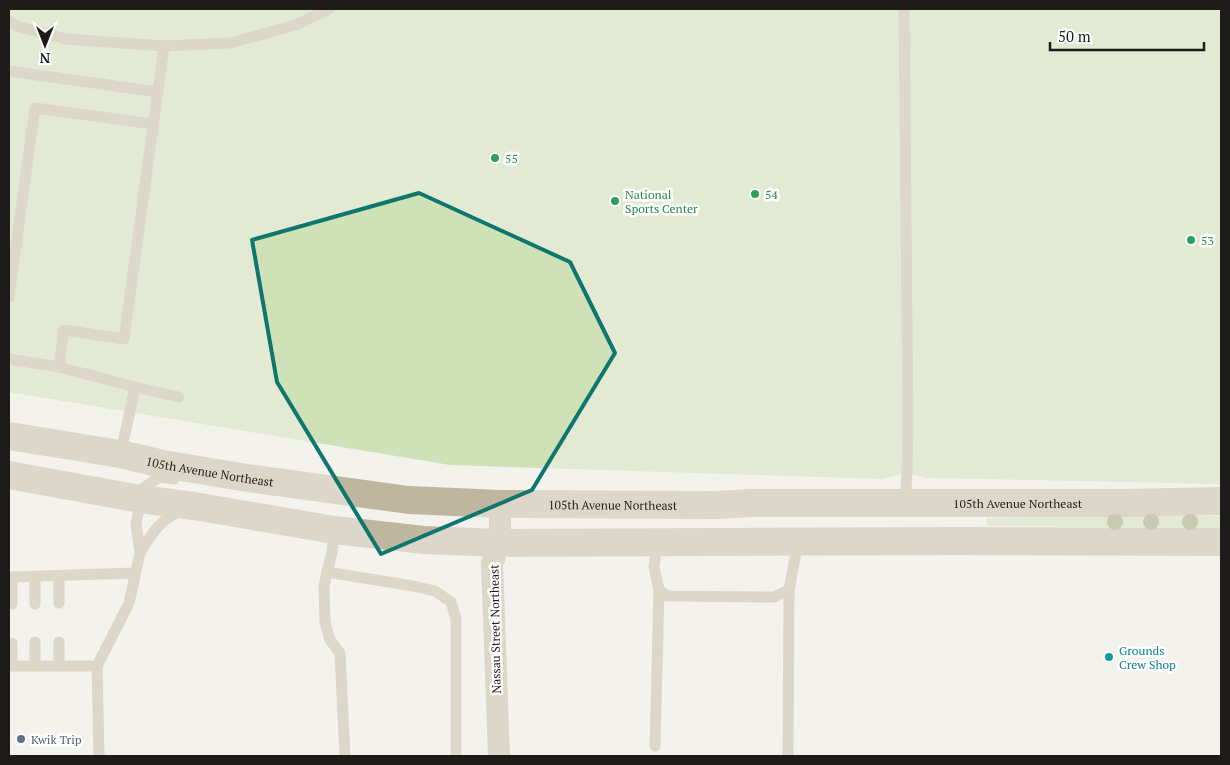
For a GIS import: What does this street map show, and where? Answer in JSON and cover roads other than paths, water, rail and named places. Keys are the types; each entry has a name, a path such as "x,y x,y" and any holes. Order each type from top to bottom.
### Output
{"street":[{"name":"105th Avenue Northeast","path":"9,436 120,454 163,464 247,478 410,500 500,504 715,505 752,503 906,504 1221,501"},
{"path":"9,475 140,499 194,506 334,530 424,540 500,543 1221,542"},
{"name":"Nassau Street Northeast","path":"498,756 492,564 500,543 500,504"}],"lane":[{"path":"9,21 16,26 66,39 164,46 230,43 296,25 329,9"},
{"path":"904,9 908,415 906,504"},
{"path":"58,366 64,330 124,339 164,46"},
{"path":"9,72 158,92"},
{"path":"9,297 35,108 153,124"},
{"path":"9,359 58,366 179,397"},
{"path":"120,454 135,387"},
{"path":"140,553 136,524 143,488 160,477 186,480"},
{"path":"213,484 247,478"},
{"path":"99,756 97,666 129,603 140,553 157,527 171,516 194,506"},
{"path":"334,530 332,553 324,587 325,622 330,640 340,653 345,756"},
{"path":"788,756 789,590 798,542"},
{"path":"655,746 659,590 654,567 657,543"},
{"path":"326,572 420,587 435,591 451,602 456,619 456,756"},
{"path":"12,604 10,577 135,573"},
{"path":"59,576 59,603"},
{"path":"34,577 35,604"},
{"path":"659,590 667,596 774,597 789,590"},
{"path":"12,642 10,666 97,666"},
{"path":"35,642 35,666"},
{"path":"60,642 60,666"}],"place":[{"name":"55","path":"495,158"},
{"name":"54","path":"755,194"},
{"name":"National Sports Center","path":"615,201"},
{"name":"53","path":"1191,240"},
{"name":"Grounds Crew Shop","path":"1109,657"},
{"name":"Kwik Trip","path":"21,739"}]}
